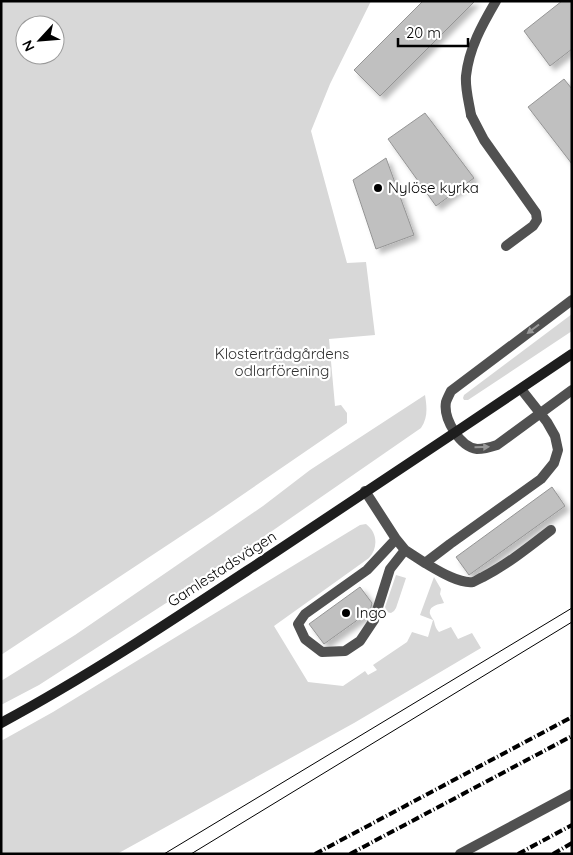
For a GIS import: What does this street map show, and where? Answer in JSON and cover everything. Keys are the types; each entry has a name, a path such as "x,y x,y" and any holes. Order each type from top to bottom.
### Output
{"street":[{"path":"496,1 481,26 472,49 466,77 471,115 484,140 536,213 537,220 533,226 506,246"},
{"path":"572,300 451,391 446,403 446,412 454,433 466,444 476,449 487,448 497,445 572,390"},
{"name":"Gamlestadsvägen","path":"1,723 106,662 223,587 572,354"},
{"path":"425,563 541,479 554,464 558,450 555,436 547,422 521,389"},
{"path":"366,491 405,550 442,573 460,580 473,582 492,572 551,530"},
{"path":"396,539 367,570 305,614 298,624 305,639 322,652 345,652 360,641 374,620 390,568 405,550"},
{"path":"460,854 572,794"}],"green space":[{"name":"Klosterträdgårdens odlarförening","path":"1,1 371,1 330,84 311,131 347,263 366,262 375,335 329,339 335,406 341,405 347,413 347,423 213,515 1,655"},
{"path":"572,314 572,331 468,400 464,400 464,395"},
{"path":"425,395 426,412 421,428 191,587 39,685 1,705 1,681 75,635 263,506 310,470"},
{"path":"366,524 375,536 374,550 369,558 274,626 308,682 343,686 365,671 368,675 377,670 373,665 407,642 412,632 428,637 433,620 420,615 434,577 441,589 440,594 444,603 434,606 430,611 437,630 439,632 451,627 458,639 472,633 481,648 354,723 117,854 1,854 1,741 53,712 360,525"},
{"path":"396,575 406,578 396,608 391,613 387,612 385,607"}],"building":[{"path":"423,1 475,1 380,96 354,70"},
{"path":"562,1 572,1 572,49 550,66 524,31"},
{"path":"564,79 572,89 572,164 528,107"},
{"path":"425,113 474,178 436,206 388,139"},
{"path":"386,158 414,235 376,249 353,180"},
{"path":"552,487 565,506 469,575 456,557"},
{"path":"360,587 372,603 370,611 324,644 309,624"}],"tram line":[{"path":"164,854 572,608"},
{"path":"191,854 572,622"}],"railway":[{"path":"315,854 572,717"},
{"path":"350,854 572,736"},
{"path":"518,854 572,825"},
{"path":"553,854 572,843"}],"place":[{"name":"Nylöse kyrka","path":"378,188"},
{"name":"Ingo","path":"346,613"}]}
